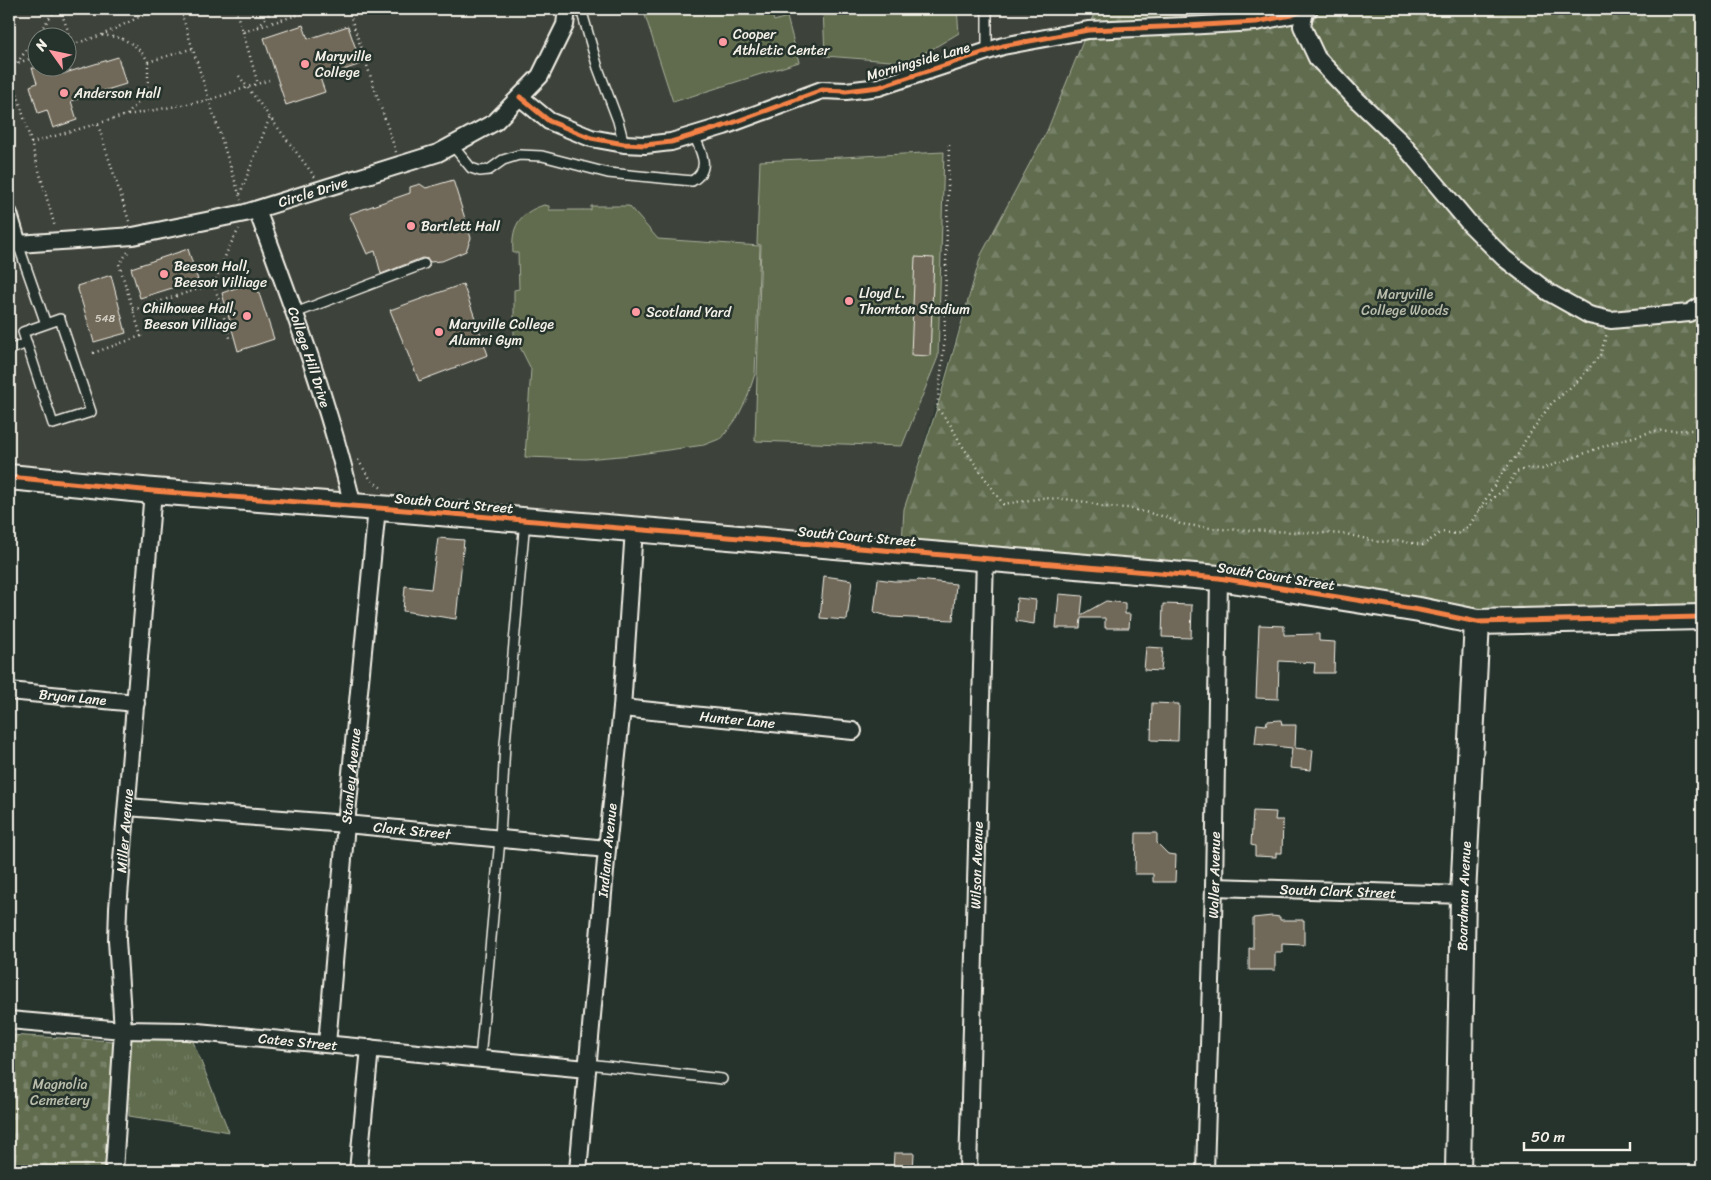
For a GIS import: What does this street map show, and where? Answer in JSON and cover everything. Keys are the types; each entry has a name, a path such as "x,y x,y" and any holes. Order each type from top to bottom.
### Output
{"street":[{"name":"Circle Drive","path":"18,244 133,236 248,215 438,153 495,122 540,76 565,25 567,9"},
{"name":"Morningside Lane","path":"520,97 549,121 591,138 624,144 645,145 671,142 694,135 822,90 846,91 879,87 1003,46 1088,30 1248,22 1307,10"},
{"path":"1307,10 1302,26 1317,58 1400,141 1469,223 1504,258 1548,292 1589,316 1611,320 1689,313 1702,306"},
{"path":"9,214 18,244"},
{"name":"College Hill Drive","path":"248,215 295,312 344,468 353,507"},
{"name":"South Court Street","path":"9,477 153,491 1219,578 1419,610 1477,622 1702,617"},
{"name":"Miller Avenue","path":"114,1171 123,1030 117,940 118,908 128,807 153,491"},
{"name":"Stanley Avenue","path":"327,1044 346,824 385,509"},
{"name":"Indiana Avenue","path":"578,1171 607,849 622,708 634,529"},
{"name":"Wilson Avenue","path":"968,1171 985,558"},
{"name":"Waller Avenue","path":"1205,1171 1214,887 1219,578"},
{"name":"Boardman Avenue","path":"1458,1171 1463,895 1477,622"},
{"name":"Bryan Lane","path":"9,691 136,703"},
{"name":"Hunter Lane","path":"622,708 853,731"},
{"name":"Clark Street","path":"128,807 346,824 607,849"},
{"name":"South Clark Street","path":"1214,887 1463,895"},
{"name":"Cates Street","path":"9,1020 123,1030 187,1031 480,1059 587,1067"},
{"path":"358,1171 370,1048"}],"lane":[{"path":"581,9 598,68 618,121 624,144"},
{"path":"987,9 987,52"},
{"path":"453,146 471,168 480,171 488,170 503,160 518,156 542,156 608,173 692,181 700,176 704,166 703,158 694,135"},
{"path":"18,244 46,324"},
{"path":"295,312 424,264"},
{"path":"60,319 91,412 52,424 27,343 23,332 60,319"},
{"path":"9,350 27,343"},
{"path":"480,1059 500,839 505,744 525,520"},
{"path":"587,1067 722,1079"}],"path":[{"path":"17,63 56,9"},
{"path":"60,9 67,28"},
{"path":"78,43 102,36 156,9"},
{"path":"180,9 248,215 229,247 214,284 231,341"},
{"path":"182,16 193,13 192,9"},
{"path":"235,9 258,84"},
{"path":"256,28 274,9"},
{"path":"243,32 316,9"},
{"path":"348,9 400,165"},
{"path":"102,36 121,38 134,45 148,62 148,83 144,96 127,115"},
{"path":"148,62 194,48"},
{"path":"28,59 9,65 58,241"},
{"path":"239,76 324,190"},
{"path":"31,143 127,115 209,100 268,80"},
{"path":"240,194 270,117"},
{"path":"98,125 133,236"},
{"path":"949,145 944,346 937,408 950,424 961,444 1002,504 1043,498 1066,499 1105,507 1128,508 1166,517 1180,524 1218,529 1346,534 1379,542 1401,541 1423,545 1442,532 1457,534 1469,526 1502,472 1519,453 1526,439 1551,404 1580,378 1600,355 1611,320"},
{"path":"93,353 141,336 119,264"},
{"path":"133,310 214,284"},
{"path":"1477,512 1507,487 1516,472 1529,468 1542,469 1618,441 1655,431 1692,430 1702,426"},
{"path":"356,456 371,480 392,495 385,509"}],"shaded area":[{"name":"Maryville College","path":"9,9 1096,9 1047,131 981,255 904,509 902,542 9,469"}],"green space":[{"name":"Cooper Athletic Center","path":"643,9 770,9 774,21 787,17 799,62 673,102"},
{"path":"823,9 957,9 959,33 932,49 904,62 825,56"},
{"name":"Maryville College Woods","path":"1096,9 1702,9 1702,607 1533,613 1452,606 902,542 904,509 937,408 981,255 1047,131"},
{"name":"Lloyd L. Thornton Stadium","path":"944,152 938,357 902,446 755,441 761,245 757,244 760,161"},
{"name":"Scotland Yard","path":"544,205 549,206 549,210 591,210 591,206 629,206 658,239 760,246 755,374 747,398 737,418 722,438 704,445 632,455 585,459 525,457 531,369 514,335 514,290 519,289 518,253 513,253 513,236 522,217 535,208"},
{"name":"Magnolia Cemetery","path":"9,1035 114,1041 107,1171 9,1171"},
{"path":"129,1035 192,1039 229,1132 129,1116"}],"building":[{"path":"303,25 308,39 348,26 361,64 320,78 325,92 286,105 264,38"},
{"name":"Anderson Hall","path":"118,57 126,84 71,101 77,120 53,128 47,110 38,113 30,86 37,83 35,78 78,78 78,69"},
{"name":"Bartlett Hall","path":"453,180 471,238 466,251 442,261 430,262 428,259 422,258 381,274 375,251 367,254 349,214 410,193 410,187 420,184 426,188"},
{"name":"Beeson Hall, Beeson Villiage","path":"188,249 198,280 140,298 131,268"},
{"path":"915,257 934,258 930,356 911,355"},
{"path":"111,275 126,333 94,342 77,286"},
{"name":"Chilhowee Hall, Beeson Villiage","path":"255,281 274,339 238,351 222,293"},
{"name":"Maryville College Alumni Gym","path":"463,284 488,355 419,381 390,310"},
{"path":"438,538 464,540 456,619 403,611 405,586 431,589"},
{"path":"824,576 852,580 847,620 820,618"},
{"path":"878,579 894,581 918,580 956,584 953,620 891,617 874,612"},
{"path":"1059,594 1083,596 1081,615 1106,601 1125,603 1125,614 1130,614 1129,628 1105,628 1105,618 1081,618 1080,628 1056,628"},
{"path":"1017,598 1036,600 1034,624 1016,621"},
{"path":"1163,604 1192,605 1191,638 1162,637"},
{"path":"1259,625 1284,626 1284,635 1319,634 1319,641 1335,642 1334,673 1314,673 1315,663 1279,661 1278,699 1256,698"},
{"path":"1146,647 1163,648 1161,671 1144,670"},
{"path":"1152,703 1179,704 1178,741 1151,740"},
{"path":"1281,720 1282,725 1296,725 1295,748 1313,750 1311,770 1290,768 1292,748 1255,744 1257,724 1266,725 1267,721"},
{"path":"1253,811 1276,812 1275,820 1283,820 1282,853 1276,853 1276,857 1255,856 1255,846 1251,845"},
{"path":"1136,833 1157,833 1157,843 1168,854 1176,855 1175,882 1153,882 1153,874 1135,874"},
{"path":"1280,917 1280,920 1304,920 1304,945 1282,944 1282,952 1275,952 1275,970 1249,970 1249,948 1253,949 1253,918"},
{"path":"894,1153 914,1153 913,1171 893,1171"}],"cycle path":[{"path":"520,97 549,121 591,138 624,144 645,145 671,142 724,126 822,90 846,91 879,87 1003,46 1088,30 1256,22 1291,15 1309,9"},
{"path":"9,477 153,491 392,509 1219,578 1419,610 1477,622 1702,617"}],"place":[{"name":"Cooper Athletic Center","path":"723,42"},
{"name":"Maryville College","path":"305,64"},
{"name":"Anderson Hall","path":"64,93"},
{"name":"Bartlett Hall","path":"411,226"},
{"name":"Beeson Hall, Beeson Villiage","path":"164,274"},
{"name":"Lloyd L. Thornton Stadium","path":"849,301"},
{"name":"Scotland Yard","path":"636,312"},
{"name":"Chilhowee Hall, Beeson Villiage","path":"247,316"},
{"name":"Maryville College Alumni Gym","path":"439,332"}]}
